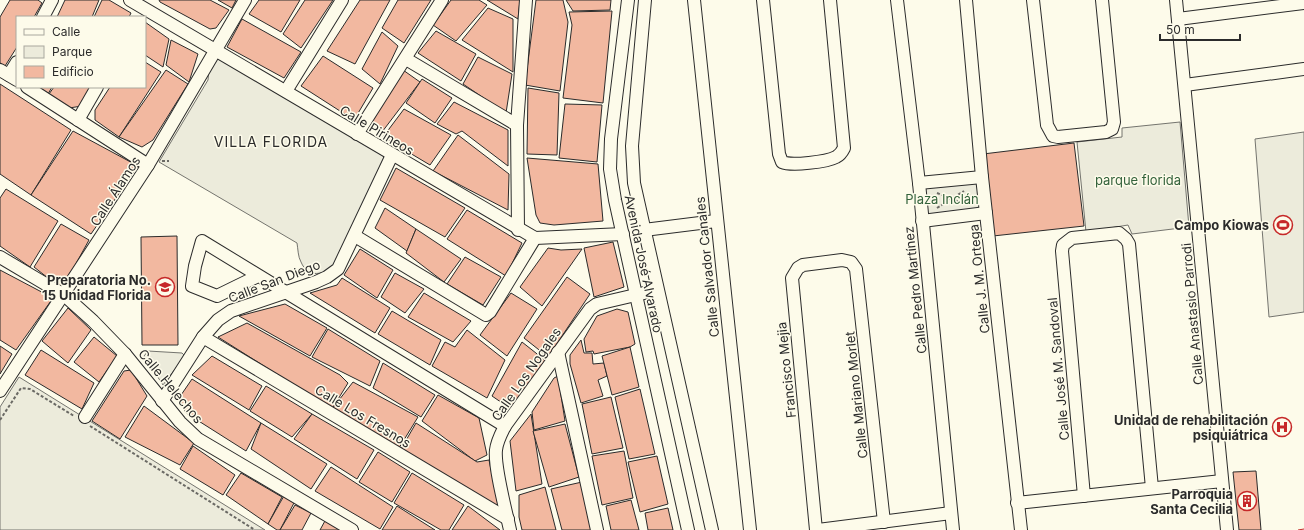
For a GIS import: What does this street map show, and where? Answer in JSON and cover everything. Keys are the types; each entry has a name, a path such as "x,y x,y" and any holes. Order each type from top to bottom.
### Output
{"street":[{"path":"44,16 52,0"},
{"name":"Calle Pirineos","path":"130,0 141,8 286,91 518,230 535,238 623,234"},
{"name":"Calle Álamos","path":"0,391 148,165 245,0"},
{"path":"286,91 342,0"},
{"path":"357,134 406,59 442,0"},
{"path":"518,230 516,125 526,0"},
{"name":"Avenida José Alvarado","path":"628,0 611,139 610,159 615,200 688,530"},
{"name":"Avenida José Alvarado","path":"645,0 632,146 634,183 712,530"},
{"name":"Calle Salvador Canales","path":"694,0 716,221 750,530"},
{"path":"762,0 778,154 782,162 791,165 832,159 841,153 844,142 830,0"},
{"name":"Calle Pedro Martínez","path":"898,0 919,183 953,530"},
{"name":"Calle J. M. Ortega","path":"966,0 982,177 1021,530"},
{"path":"1033,0 1047,125 1053,136 1063,137 1106,132 1112,129 1114,114 1102,0"},
{"name":"Calle Anastasio Parrodi","path":"1176,0 1227,530"},
{"path":"1178,19 1304,3"},
{"path":"406,59 516,125"},
{"path":"9,75 16,64"},
{"path":"1185,86 1304,69"},
{"path":"29,88 148,165"},
{"path":"78,120 96,88"},
{"name":"Calle San Diego","path":"162,401 203,338 218,320 231,311 286,293 327,277 338,269 355,236 392,155"},
{"path":"919,183 982,177"},
{"path":"922,220 986,213"},
{"path":"644,230 716,221"},
{"name":"Calle José M. Sandoval","path":"1084,496 1062,251 1067,240 1077,236 1113,233 1122,235 1129,244 1152,488"},
{"path":"355,236 486,315 490,312 535,238"},
{"path":"258,276 217,296 192,286 195,266 202,241 505,426"},
{"name":"Calle Helechos","path":"0,257 64,295 94,321 125,354 180,422 198,439 352,530"},
{"name":"Francisco Mejia","path":"817,530 792,278 798,268 803,265 842,260 851,262 854,265"},
{"name":"Calle Mariano Morlet","path":"854,265 884,522"},
{"name":"Calle Los Nogales","path":"509,525 496,450 499,437 505,426 590,309 597,304 657,290"},
{"name":"Calle Los Fresnos","path":"203,338 509,525"},
{"path":"558,352 597,530"},
{"path":"82,419 125,354"},
{"path":"1017,503 1222,481"},
{"path":"817,530 951,514"}],"path":[{"path":"919,183 950,199 969,205"},
{"path":"922,220 950,199 968,188"},
{"path":"0,420 22,388 30,389 82,419 255,530"}],"green space":[{"path":"216,57 383,154 384,161 334,264 326,271 317,274 308,271 300,260 297,243 159,162 208,80 209,69"},
{"name":"parque florida","path":"1180,122 1189,227 1132,234 1128,225 1086,232 1077,142 1122,137 1122,128"},
{"name":"Campo Kiowas","path":"1304,132 1304,312 1269,317 1255,139"},
{"name":"Plaza Inclán","path":"982,177 986,213 922,221 919,183"},
{"path":"148,351 182,353 185,356 163,385 144,356"},
{"path":"19,377 265,530 0,530 0,407"}],"building":[{"path":"10,0 38,0 42,3 35,16 16,16 16,49 5,66 0,63 0,17"},
{"path":"65,0 99,0 92,16 57,16"},
{"path":"102,0 109,0 131,13 130,16 94,16"},
{"path":"159,0 210,0 229,10 216,28 210,29 160,2"},
{"path":"218,0 236,0 232,8"},
{"path":"259,0 300,0 281,32 249,14"},
{"path":"305,0 333,0 301,48 283,34"},
{"path":"360,0 390,0 355,64 327,51"},
{"path":"398,0 431,0 404,43 382,28"},
{"path":"451,0 479,0 487,5 456,41 433,25"},
{"path":"487,0 520,0 518,19"},
{"path":"536,0 563,0 568,22 560,91 525,85"},
{"path":"566,0 611,0 610,10 573,11"},
{"path":"488,8 513,19 513,72 462,40"},
{"path":"612,11 603,103 563,98 572,25 569,12"},
{"path":"242,19 301,52 284,78 227,47"},
{"path":"146,23 169,39 163,67 146,56"},
{"path":"436,31 476,54 461,81 418,53"},
{"path":"382,32 398,46 380,84 362,69"},
{"path":"171,40 198,54 189,82 166,65"},
{"path":"323,56 373,88 354,120 301,86"},
{"path":"478,57 512,74 506,113 463,84"},
{"path":"146,63 161,72 119,137 95,120 95,110 109,88 146,88"},
{"path":"166,70 188,84 153,140 142,147 119,137"},
{"path":"403,70 420,82 382,132 370,119"},
{"path":"422,79 452,98 435,123 406,103"},
{"path":"0,84 71,130 31,195 0,174"},
{"path":"38,88 51,88 48,94"},
{"path":"53,88 92,88 82,106 69,108 49,94"},
{"path":"528,88 559,93 557,155 527,154"},
{"path":"454,102 508,130 508,166 462,131 456,134 437,124"},
{"path":"565,104 602,105 597,162 559,158"},
{"path":"404,109 451,135 430,165 383,137"},
{"path":"73,131 138,166 91,234 31,195"},
{"path":"458,135 509,174 508,210 433,171"},
{"path":"1074,143 1084,226 993,236 983,154"},
{"path":"527,158 598,164 603,221 554,225 540,223 536,215"},
{"path":"396,168 465,208 445,237 380,200"},
{"path":"6,189 58,221 30,267 0,246 0,198"},
{"path":"385,208 416,229 407,251 375,228"},
{"path":"467,210 522,243 506,276 447,239"},
{"path":"61,224 89,240 62,289 34,267"},
{"path":"416,229 461,259 444,282 406,253"},
{"path":"177,236 178,345 142,345 141,237"},
{"path":"613,242 624,287 594,297 584,248"},
{"path":"548,248 561,250 582,249 542,306 520,287"},
{"path":"360,249 393,270 377,298 344,275"},
{"path":"465,257 501,277 483,305 447,284"},
{"path":"0,270 53,298 16,350 0,340"},
{"path":"395,273 424,289 405,313 381,297"},
{"path":"567,277 590,294 548,357 524,338"},
{"path":"342,278 390,308 375,333 310,293 337,285"},
{"path":"424,293 471,321 453,342 408,317"},
{"path":"511,293 537,309 507,356 480,335"},
{"path":"285,304 327,328 310,356 239,316"},
{"path":"68,308 91,330 68,363 42,341"},
{"path":"617,309 628,312 635,344 630,347 594,354 593,351 586,352 584,339 597,316"},
{"path":"392,311 441,340 430,365 378,334"},
{"path":"247,323 340,375 348,383 332,409 218,337"},
{"path":"328,329 380,361 370,386 312,357"},
{"path":"467,330 505,360 487,398 432,366 445,342 455,347"},
{"path":"94,337 117,356 99,382 74,362"},
{"path":"581,340 584,353 592,353 593,364 604,363 607,376 598,380 603,396 581,403 570,364 570,355"},
{"path":"522,342 546,361 511,409 492,396"},
{"path":"0,346 12,354 0,374"},
{"path":"630,347 639,387 612,395 602,356"},
{"path":"41,350 94,383 82,409 25,375"},
{"path":"212,356 262,386 249,410 192,375"},
{"path":"383,363 435,395 421,417 373,388"},
{"path":"131,370 147,396 120,439 92,421 124,371"},
{"path":"558,376 565,421 534,430 532,412 554,378"},
{"path":"192,379 261,423 246,451 186,413 179,398"},
{"path":"353,382 418,417 399,448 332,409"},
{"path":"266,386 312,414 292,437 250,411"},
{"path":"640,389 655,454 629,459 615,397"},
{"path":"438,395 479,418 487,455 475,461 422,421"},
{"path":"611,397 623,448 592,454 582,404"},
{"path":"144,406 194,443 180,465 125,437"},
{"path":"312,414 374,450 357,479 294,439"},
{"path":"531,414 542,484 516,491 510,441"},
{"path":"261,423 327,464 311,489 251,449"},
{"path":"416,423 477,462 489,460 499,508 401,449"},
{"path":"565,424 579,477 549,487 533,431"},
{"path":"193,446 235,475 223,495 180,469"},
{"path":"624,451 633,498 602,505 592,456"},
{"path":"378,452 410,472 392,502 359,482"},
{"path":"657,456 668,504 640,512 628,462"},
{"path":"331,467 393,507 380,529 315,491"},
{"name":"Parroquia Santa Cecilia","path":"1256,471 1261,530 1239,530 1233,472"},
{"path":"241,473 282,497 268,524 226,495"},
{"path":"412,473 464,505 449,530 441,530 394,503"},
{"path":"582,482 591,530 562,530 551,489"},
{"path":"545,487 556,530 522,530 519,517 519,495"},
{"path":"285,494 295,501 280,530 277,530 268,524"},
{"path":"631,500 639,530 611,530 606,506"},
{"path":"295,505 311,513 302,530 280,530"},
{"path":"397,506 435,530 382,530"},
{"path":"468,506 500,530 452,530"},
{"path":"668,508 673,530 648,530 645,513"},
{"path":"326,519 340,527 339,530 320,530"}],"power":[{"path":"1298,530 1304,529"}],"place":[{"name":"Campo Kiowas","path":"1283,225"},
{"name":"Preparatoria No. 15 Unidad Florida","path":"165,287"},
{"name":"Unidad de rehabilitación psiquiátrica","path":"1282,427"},
{"name":"Parroquia Santa Cecilia","path":"1247,501"}],"district":[{"name":"VILLA FLORIDA","path":"271,142"}]}
